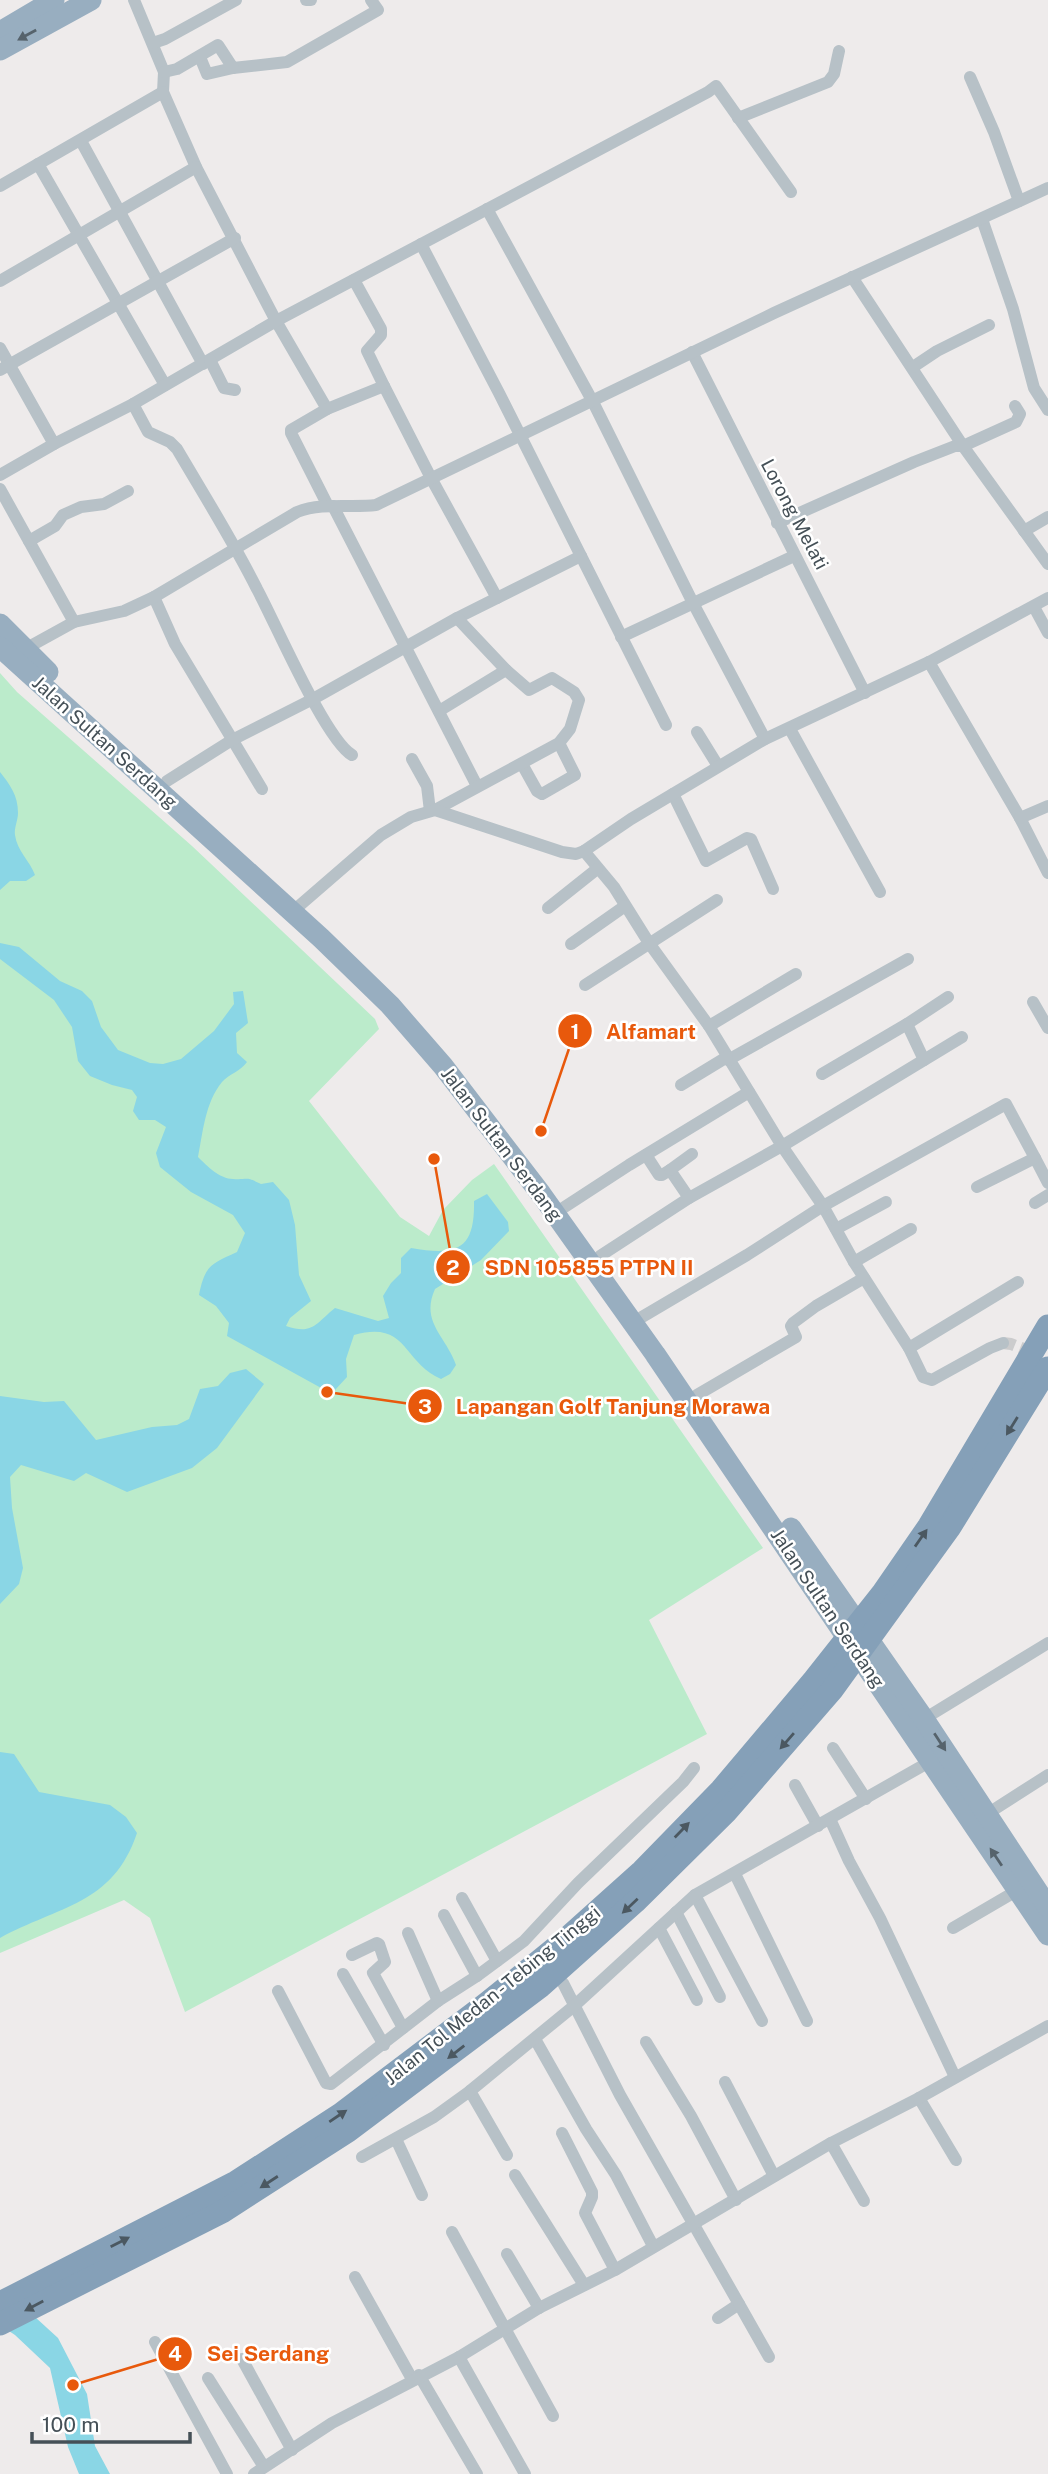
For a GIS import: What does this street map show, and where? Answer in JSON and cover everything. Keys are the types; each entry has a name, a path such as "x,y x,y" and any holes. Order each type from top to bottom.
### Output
{"highway":[{"path":"0,32 54,0"},
{"path":"0,50 91,0"},
{"name":"Jalan Sultan Serdang","path":"0,624 13,652 321,938 414,1031 564,1226 924,1719 1048,1907"},
{"name":"Jalan Sultan Serdang","path":"13,652 167,781 387,987 422,1027 600,1256 696,1395 931,1761 1048,1934"},
{"name":"Jalan Tol Medan - Tebing Tinggi","path":"886,1603 1048,1326"},
{"name":"Jalan Tol Medan - Tebing Tinggi","path":"0,2303 64,2281 222,2212 268,2183 348,2131 530,1994 635,1902 727,1811 886,1603 950,1527 1048,1368"},
{"name":"Jalan Tol Medan - Tebing Tinggi","path":"0,2324 64,2281"}],"street":[{"path":"134,0 164,72 163,92 196,167 276,321 327,409"},
{"path":"153,43 236,0"},
{"path":"200,57 207,74 287,62 378,10 371,0"},
{"path":"164,72 177,69 218,45 233,68"},
{"path":"738,118 828,82 836,66 839,51"},
{"path":"970,77 1018,201"},
{"path":"0,475 133,404 276,321 716,86 791,192"},
{"path":"0,186 163,92"},
{"path":"81,141 158,282 206,362 224,388 236,390"},
{"path":"38,164 165,385"},
{"path":"0,281 196,167"},
{"path":"13,652 74,622 124,611 155,597 234,548 309,507 355,508 376,505 692,352 1048,188"},
{"path":"487,209 593,402 692,603 765,739"},
{"path":"982,219 1013,309 1034,388 1048,410"},
{"path":"5,367 235,238"},
{"path":"421,244 666,724"},
{"path":"852,277 963,446 1048,564"},
{"path":"354,280 381,329 380,335 367,351 431,478 497,598"},
{"path":"913,367 937,351 989,325"},
{"path":"0,348 5,367 54,444"},
{"name":"Lorong Melati","path":"692,352 865,693"},
{"path":"384,386 327,409 293,427 290,433 477,786"},
{"path":"133,404 148,432 170,442 177,449 256,586 313,699 341,746 352,755"},
{"path":"777,523 914,462 955,446 963,446 1016,422 1020,414 1015,406"},
{"path":"0,489 74,622"},
{"path":"29,541 55,526 63,515 80,507 104,504 128,491"},
{"path":"1024,531 1048,517"},
{"path":"167,781 232,740 313,699 457,618 581,556"},
{"path":"621,637 794,556"},
{"path":"155,597 175,644 262,789"},
{"path":"432,810 562,852 576,854 765,739 929,662 1048,598"},
{"path":"1034,607 1048,633"},
{"path":"299,905 381,835 411,817 432,810 559,743 575,719 578,695 552,678 529,690 506,670 457,618"},
{"path":"929,662 1020,818 1048,873"},
{"path":"439,711 506,670"},
{"path":"790,729 880,892"},
{"path":"697,732 718,766"},
{"path":"522,764 537,791 542,794 548,792 575,775 559,743"},
{"path":"412,759 427,786 432,810"},
{"path":"673,794 706,861 747,838 751,839 773,889"},
{"path":"1020,818 1048,806"},
{"path":"584,851 614,887 649,943 709,1026 782,1146 823,1206 854,1262 909,1348 923,1377 928,1380 1003,1343"},
{"path":"548,908 597,869"},
{"path":"585,985 717,900"},
{"path":"571,944 625,906"},
{"path":"681,1085 908,959"},
{"path":"709,1026 796,974"},
{"path":"822,1074 948,997"},
{"path":"1033,1002 1048,1028"},
{"path":"907,1024 924,1060"},
{"path":"600,1256 689,1198 782,1146 962,1037"},
{"path":"563,1208 749,1092"},
{"path":"642,1317 823,1206 1006,1104 1048,1183"},
{"path":"646,1155 659,1175 662,1175 692,1154"},
{"path":"977,1188 1035,1158"},
{"path":"670,1170 689,1198"},
{"path":"1035,1203 1048,1195"},
{"path":"836,1229 886,1202"},
{"path":"854,1262 911,1229"},
{"path":"696,1395 796,1337 790,1326 793,1323 864,1278"},
{"path":"909,1348 1018,1282"},
{"path":"924,1719 1048,1643"},
{"path":"833,1748 866,1799"},
{"path":"362,2157 434,2117 470,2091 574,2006 695,1895 931,1761"},
{"path":"278,1991 317,2070 327,2084 331,2084 438,2001 497,1961 528,1945 578,1882 683,1782 694,1768"},
{"path":"986,1814 1048,1775"},
{"path":"795,1785 818,1826"},
{"path":"830,1819 849,1861 880,1917 955,2077"},
{"path":"735,1874 807,2021"},
{"path":"953,1928 1018,1890"},
{"path":"695,1895 762,2021"},
{"path":"462,1898 497,1961"},
{"path":"676,1912 720,1997"},
{"path":"444,1915 477,1976"},
{"path":"660,1928 697,2000"},
{"path":"408,1933 438,2001"},
{"path":"352,1955 379,1944 384,1962 373,1973 403,2028"},
{"path":"343,1974 384,2045"},
{"path":"563,1983 620,2095 769,2357"},
{"path":"208,2378 259,2471 332,2423 459,2357 539,2308 615,2270 831,2143 919,2098 1048,2026"},
{"path":"535,2039 586,2129 616,2175 653,2246"},
{"path":"646,2042 691,2116 736,2200"},
{"path":"725,2082 774,2176"},
{"path":"470,2091 507,2155"},
{"path":"919,2098 956,2161"},
{"path":"562,2133 592,2192 585,2213 615,2270"},
{"path":"396,2138 422,2195"},
{"path":"831,2143 863,2201"},
{"path":"514,2175 583,2286"},
{"path":"452,2232 553,2416"},
{"path":"507,2254 539,2308"},
{"path":"355,2277 477,2474"},
{"path":"718,2318 739,2304"},
{"path":"155,2342 227,2474"},
{"path":"459,2357 525,2474"},
{"path":"242,2359 292,2450"}],"green space":[{"path":"0,673 17,692 192,846 375,1019 379,1029 309,1101 400,1217 429,1236 443,1210 472,1180 494,1164 763,1548 649,1620 707,1734 185,2012 150,1918 124,1900 0,1953"}],"water":[{"path":"0,772 17,801 16,841 35,875 26,881 10,881 0,890"},
{"path":"0,943 19,947 60,981 82,991 92,1001 101,1027 118,1050 150,1063 163,1064 181,1059 214,1031 234,1004 233,992 243,991 248,1023 236,1033 237,1053 247,1062 225,1079 216,1090 206,1118 198,1157 223,1177 249,1179 261,1184 273,1182 289,1200 295,1225 299,1275 311,1301 290,1318 286,1326 308,1328 335,1308 378,1321 389,1318 383,1296 401,1273 401,1258 411,1248 440,1251 460,1246 467,1240 471,1230 474,1201 487,1194 508,1222 509,1231 481,1260 435,1289 431,1301 432,1320 456,1365 450,1374 441,1379 428,1372 395,1338 385,1333 372,1332 354,1335 346,1359 347,1377 335,1390 323,1389 227,1336 229,1323 216,1306 199,1295 207,1271 215,1263 237,1252 245,1233 233,1215 191,1192 160,1167 156,1153 166,1127 155,1120 139,1120 133,1111 137,1097 132,1090 90,1076 78,1061 72,1027 54,1000 0,959"},
{"path":"246,1369 264,1384 217,1448 192,1468 127,1492 86,1473 74,1481 21,1465 10,1477 12,1508 23,1568 19,1584 0,1604 0,1396 44,1402 64,1401 96,1440 152,1427 177,1425 189,1419 200,1389 218,1386 230,1373"},
{"path":"0,1752 14,1754 39,1792 110,1805 126,1817 137,1833 127,1857 114,1875 98,1889 63,1910 0,1938"},
{"path":"23,2306 58,2338 87,2394 95,2446 110,2474 79,2474 68,2447 50,2368 15,2335 0,2325"}],"tunnel":[{"path":"1003,1343 1036,1354"}],"place":[{"name":"Alfamart","path":"541,1131"},
{"name":"SDN 105855 PTPN II","path":"434,1159"},
{"name":"Lapangan Golf Tanjung Morawa","path":"327,1392"},
{"name":"Sei Serdang","path":"73,2385"}]}
